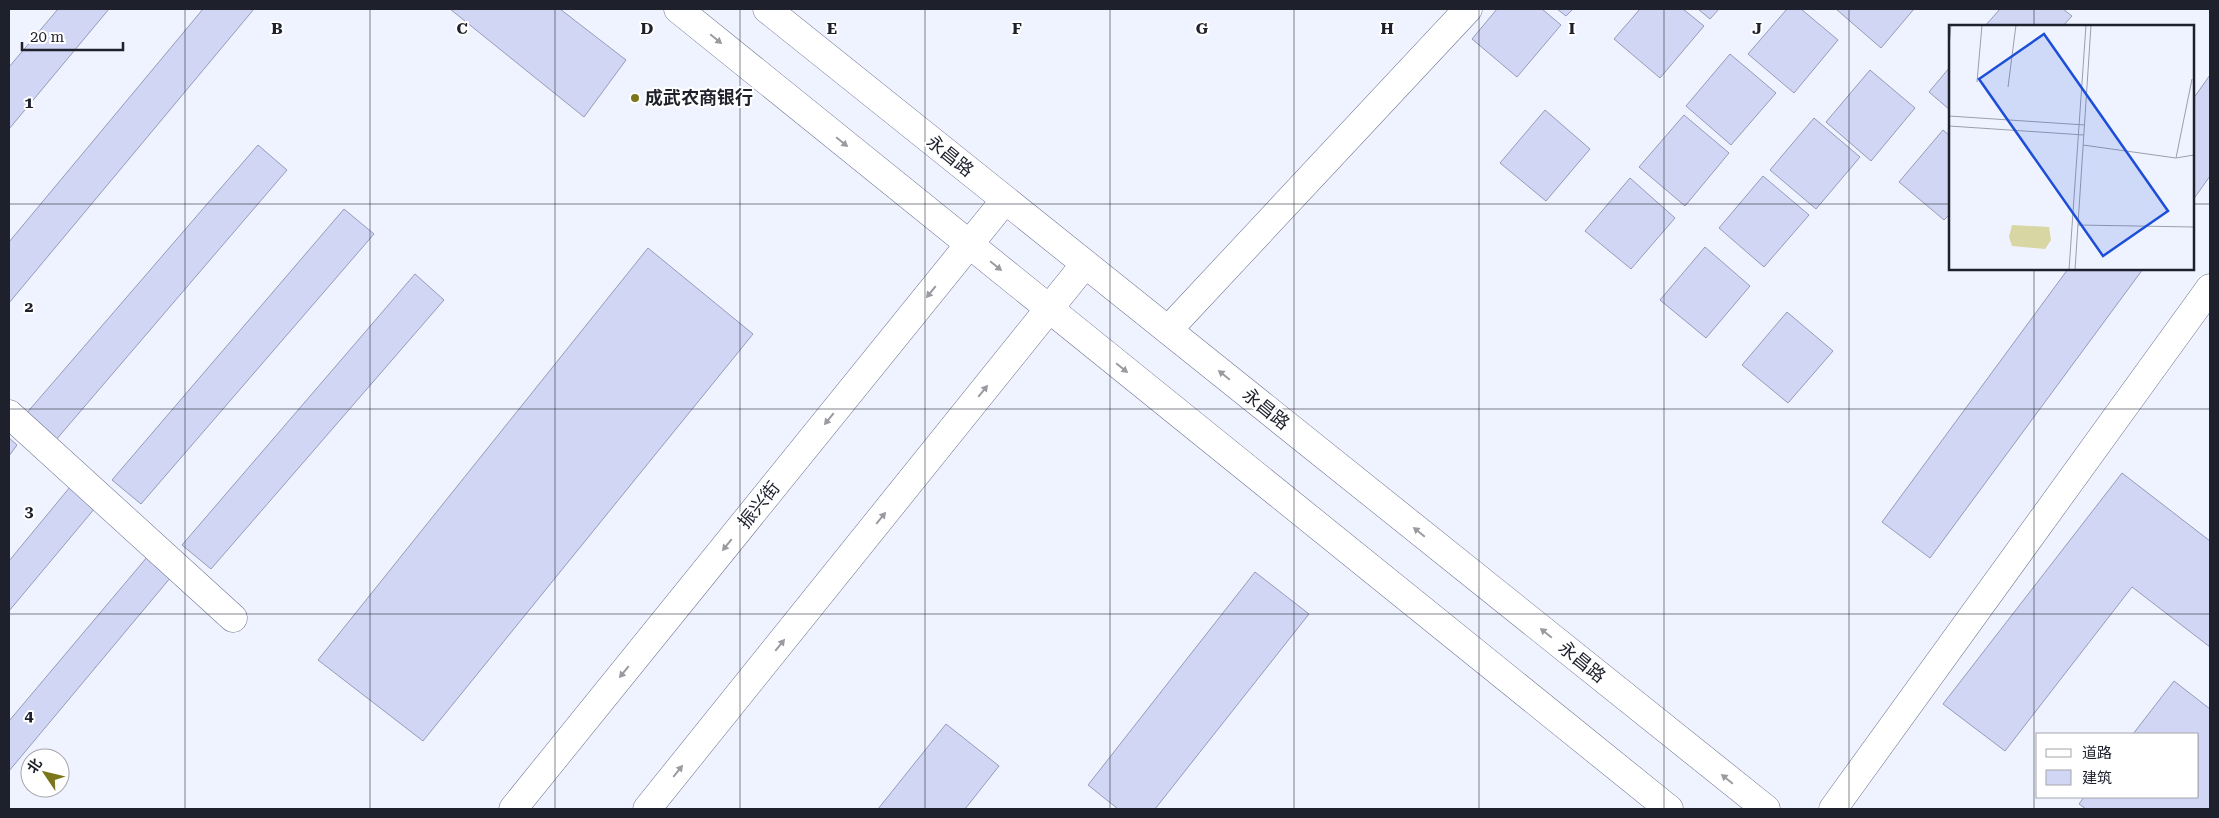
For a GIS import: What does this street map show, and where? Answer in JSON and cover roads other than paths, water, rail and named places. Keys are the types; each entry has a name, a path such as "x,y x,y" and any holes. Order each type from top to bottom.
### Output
{"street":[{"path":"678,9 1668,809"},
{"name":"永昌路","path":"767,9 1766,809"},
{"path":"1168,330 1468,9"},
{"name":"振兴街","path":"514,809 1005,200"},
{"path":"647,809 1085,264"},
{"path":"1834,809 2210,288"},
{"path":"9,414 233,618"}],"place":[{"name":"成武农商银行","path":"635,98"}]}
